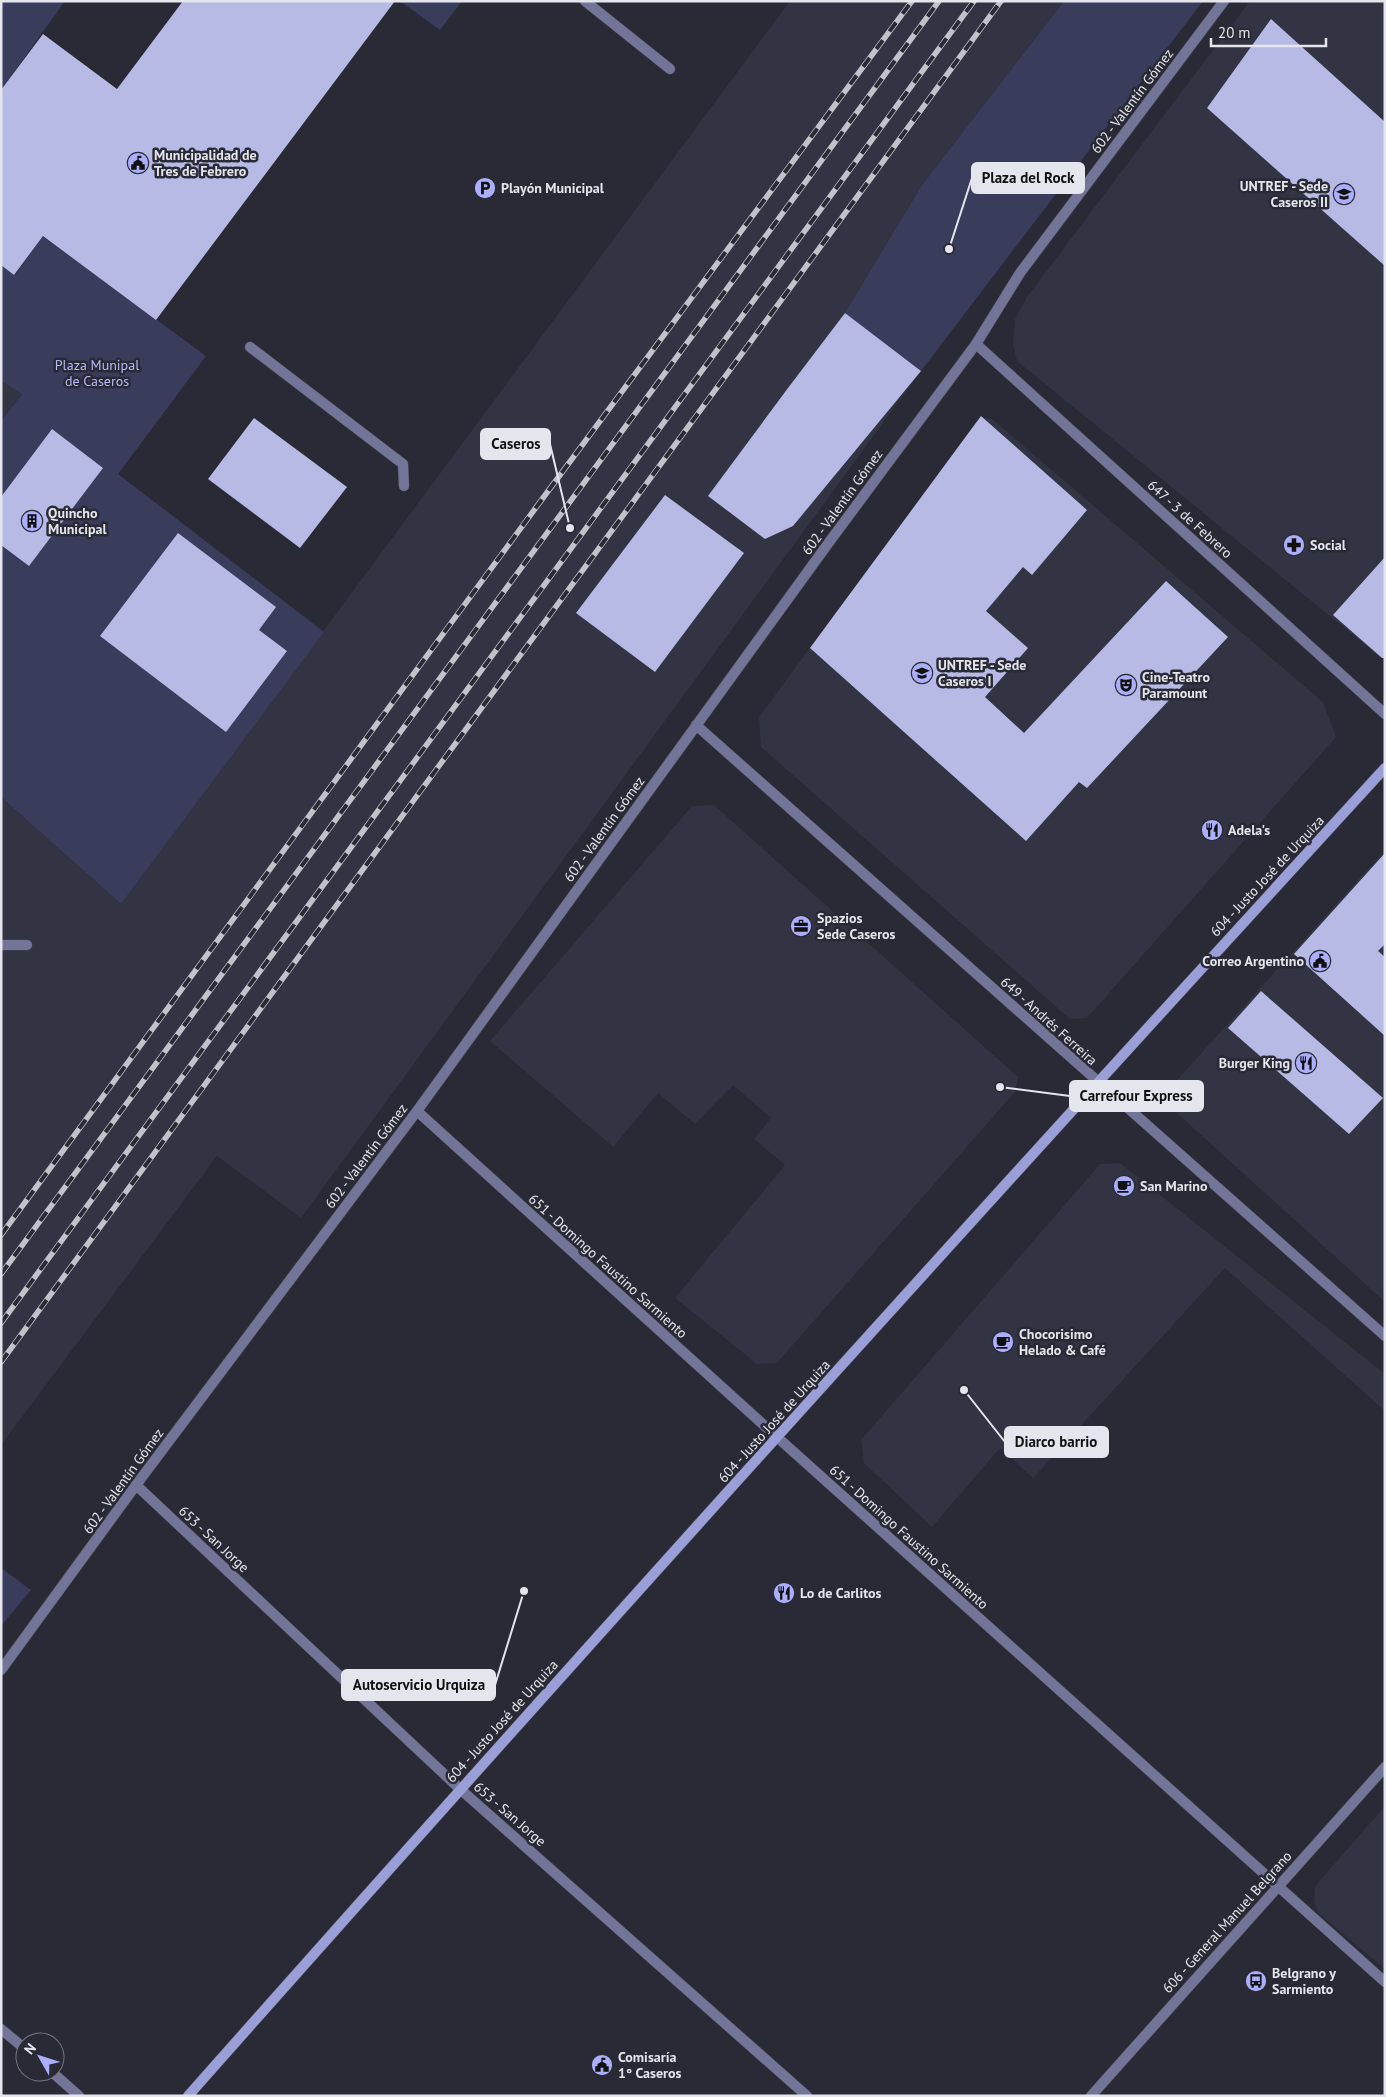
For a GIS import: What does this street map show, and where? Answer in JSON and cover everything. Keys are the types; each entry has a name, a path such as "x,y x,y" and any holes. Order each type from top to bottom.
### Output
{"main road":[{"name":"604 - Justo José de Urquiza","path":"188,2096 460,1789 777,1437 1097,1082 1385,768"}],"street":[{"path":"585,1 670,69"},
{"name":"602 - Valentín Gómez","path":"1,1670 136,1485 417,1111 696,725 976,344 1020,273 1224,1"},
{"name":"647 - 3 de Febrero","path":"976,344 1385,714"},
{"path":"250,347 403,464 404,486"},
{"name":"649 - Andrés Ferreira","path":"696,725 1385,1336"},
{"path":"1,945 27,945"},
{"name":"651 - Domingo Faustino Sarmiento","path":"417,1111 777,1437 1385,1982"},
{"name":"653 - San Jorge","path":"136,1485 460,1789 807,2096"},
{"path":"1,1662 23,1641"},
{"name":"606 - General Manuel Belgrano","path":"1091,2096 1385,1767"},
{"path":"1,2029 15,2041"},
{"path":"63,2082 79,2096"}],"shaded area":[{"path":"790,1 1064,1 922,185 846,313 921,371 301,1218 217,1156 1,1445 1,797 121,904"},
{"path":"1250,1 1385,1 1385,658 1380,657 1017,361 1013,345 1015,319 1027,297"},
{"path":"1,381 22,394 1,421"},
{"path":"979,418 992,419 1323,702 1336,737 1087,1018 1070,1019 761,747 759,717"},
{"path":"714,805 1018,1077 1015,1092 777,1363 757,1364 675,1298 785,1165 754,1139 771,1118 733,1085 695,1124 658,1093 613,1147 490,1041 692,806"},
{"path":"1385,850 1385,1302 1168,1105 1167,1091"},
{"path":"1120,1163 1385,1374 1385,1411 1225,1268 1033,1478 1000,1448 932,1527 864,1463 861,1440 1100,1164"},
{"path":"1385,1806 1385,1969 1318,1913 1314,1901 1315,1886"}],"green space":[{"path":"1,1 65,1 1,90"},
{"path":"400,1 462,1 440,30"},
{"path":"1064,1 1203,1 921,371 845,313 922,185"},
{"name":"Plaza Munipal de Caseros","path":"43,236 206,356 118,474 324,632 121,904 1,797 1,421 22,394 1,381 1,265 15,275"},
{"path":"1,1568 31,1590 1,1626"}],"building":[{"name":"Municipalidad de Tres de Febrero","path":"183,1 395,1 156,320 43,236 14,275 1,265 1,90 43,34 117,89"},
{"name":"UNTREF - Sede Caseros II","path":"1271,19 1385,122 1385,266 1207,108"},
{"path":"845,313 921,371 793,526 765,539 708,496"},
{"path":"981,416 1087,510 1032,575 1023,567 986,611 1028,648 985,697 1024,733 1166,581 1228,637 1087,788 1079,782 1026,841 810,648"},
{"path":"254,418 347,487 300,548 208,479"},
{"name":"Quincho Municipal","path":"52,429 103,468 29,566 1,545 1,497"},
{"path":"665,495 744,553 655,672 576,613"},
{"path":"178,533 276,607 259,630 287,651 226,732 100,636"},
{"path":"1385,557 1385,658 1382,658 1333,615"},
{"path":"1385,853 1385,944 1378,951 1385,957 1385,1036 1294,954"},
{"name":"Burger King","path":"1261,991 1383,1098 1349,1134 1228,1028"}],"railway":[{"path":"1,1235 540,502 912,1"},
{"path":"1,1274 939,1"},
{"path":"1,1323 974,1"},
{"path":"1,1362 1001,1"}],"place":[{"name":"Municipalidad de Tres de Febrero","path":"138,163"},
{"name":"Playón Municipal","path":"485,188"},
{"name":"UNTREF - Sede Caseros II","path":"1344,194"},
{"name":"Plaza del Rock","path":"949,249"},
{"name":"Quincho Municipal","path":"32,521"},
{"name":"Caseros","path":"570,528"},
{"name":"Social","path":"1294,545"},
{"name":"UNTREF - Sede Caseros I","path":"922,673"},
{"name":"Cine-Teatro Paramount","path":"1126,685"},
{"name":"Adela's","path":"1212,830"},
{"name":"Spazios Sede Caseros","path":"801,926"},
{"name":"Correo Argentino","path":"1320,961"},
{"name":"Burger King","path":"1306,1063"},
{"name":"Carrefour Express","path":"1000,1087"},
{"name":"San Marino","path":"1124,1186"},
{"name":"Chocorisimo Helado & Café","path":"1003,1342"},
{"name":"Diarco barrio","path":"964,1390"},
{"name":"Autoservicio Urquiza","path":"524,1591"},
{"name":"Lo de Carlitos","path":"784,1593"},
{"name":"Belgrano y Sarmiento","path":"1256,1981"},
{"name":"Comisaría 1° Caseros","path":"602,2065"}]}
